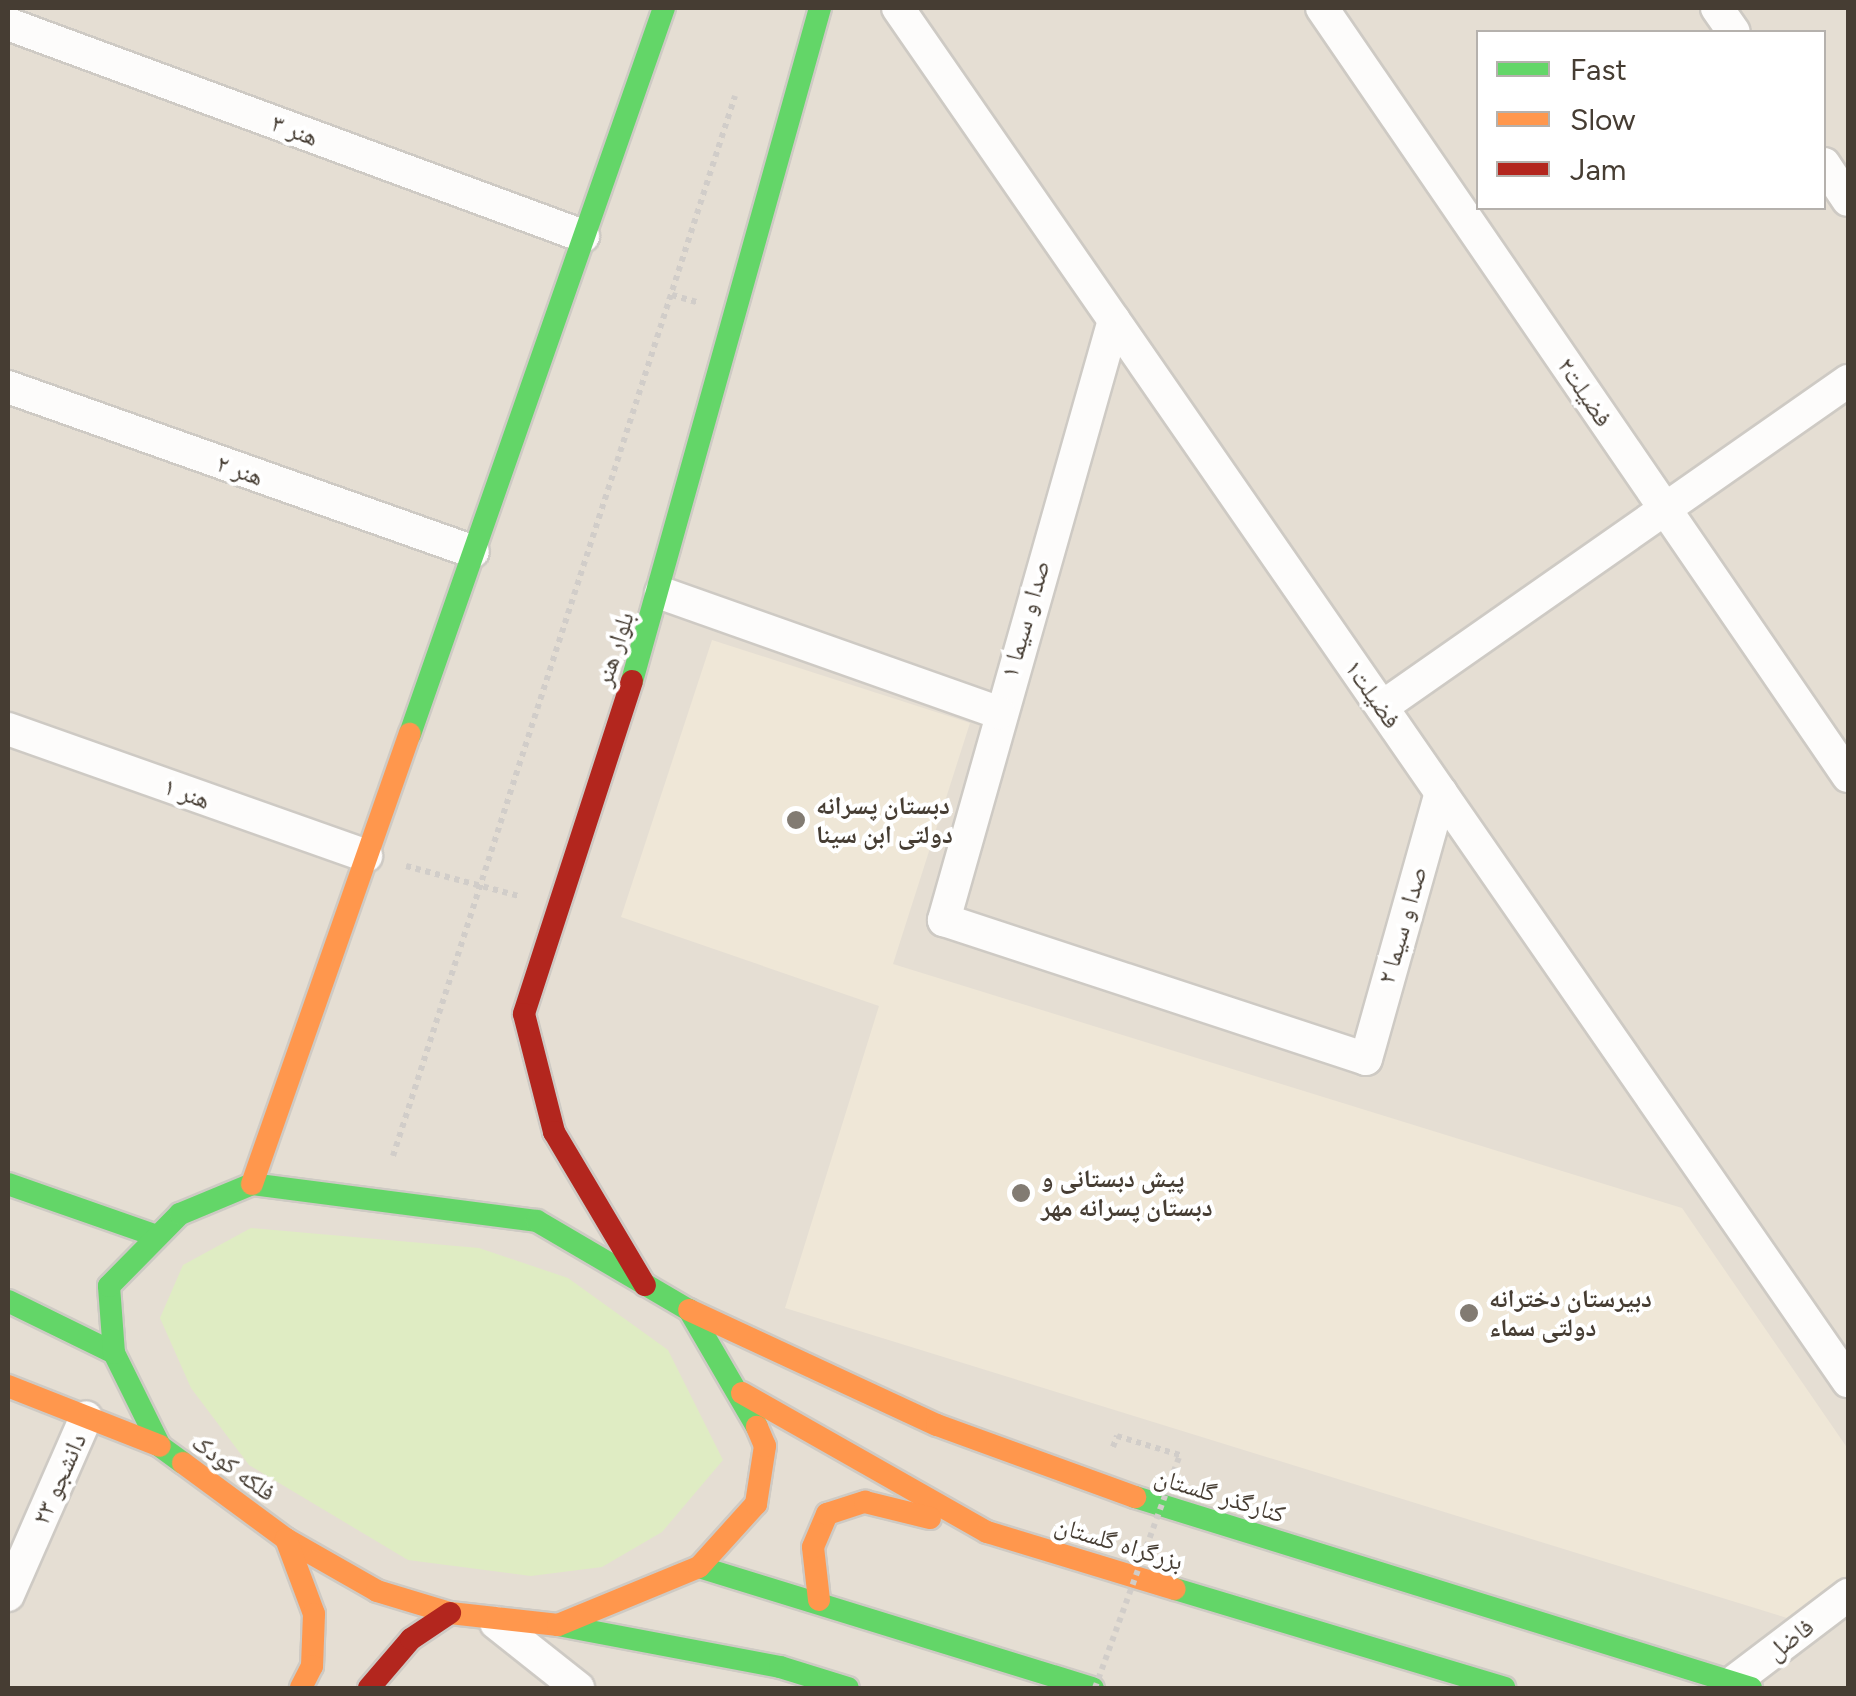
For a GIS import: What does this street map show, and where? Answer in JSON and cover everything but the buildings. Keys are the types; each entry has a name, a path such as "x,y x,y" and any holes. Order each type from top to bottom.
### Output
{"main road":[{"path":"252,1184 664,8"},
{"name":"بلوار هنر","path":"645,1284 554,1132 524,1014 662,593 820,8"},
{"path":"8,1174 40,1195"},
{"path":"8,1184 154,1235"},
{"name":"فلکه کودک","path":"252,1184 378,1200 538,1222 689,1310 742,1393 764,1446 756,1504 700,1567 558,1625 450,1613 376,1591 286,1540 160,1446 114,1353 109,1286 154,1235 180,1214 252,1184"},
{"path":"8,1300 114,1353"},
{"name":"کنارگذر گلستان","path":"689,1310 937,1425 1098,1486 1741,1686"},
{"path":"8,1386 160,1446"},
{"name":"بزرگراه گلستان","path":"742,1393 987,1532 1504,1688"},
{"path":"819,1600 812,1547 818,1525 842,1504 865,1502 987,1532"},
{"path":"286,1540 314,1614 312,1666 302,1688"},
{"path":"700,1567 819,1600 1094,1688"},
{"path":"369,1688 411,1640 450,1613"},
{"path":"558,1625 780,1666 848,1688"}],"street":[{"name":"فضیلت۱","path":"898,8 1848,1381"},
{"name":"فضیلت۲","path":"1322,8 1848,776"},
{"path":"1717,8 1733,30"},
{"name":"هنر ۳","path":"8,24 584,236"},
{"path":"1826,167 1848,200"},
{"name":"صدا و سیما ۱","path":"1114,320 999,713 944,920 1366,1059"},
{"path":"1382,707 1668,512 1848,381"},
{"name":"هنر ۲","path":"8,388 473,552"},
{"path":"662,593 999,713"},
{"name":"هنر ۱","path":"8,729 366,856"},
{"name":"صدا و سیما ۲","path":"1366,1059 1441,792"},
{"name":"دانشجو ۲۳","path":"8,1596 86,1417"},
{"name":"فاضل","path":"1741,1686 1848,1595"},
{"path":"489,1617 578,1688"}],"path":[{"path":"378,1200 734,96"},
{"path":"366,856 483,884 558,908"},
{"path":"1094,1688 1180,1455 1117,1436"}],"shaded area":[{"path":"8,8 1848,8 1848,1688 8,1688"},
{"path":"712,640 970,723 893,964 1682,1208 1848,1449 1848,1576 1787,1618 785,1308 879,1006 621,917"}],"green space":[{"path":"251,1228 479,1248 568,1278 668,1350 723,1460 662,1532 602,1567 531,1576 408,1560 249,1465 191,1388 160,1318 183,1265"}],"traffic: fast":[{"path":"410,734 664,8"},
{"path":"632,681 820,8"},
{"path":"8,1184 154,1235"},
{"path":"252,1184 537,1221 689,1310 757,1427"},
{"path":"183,1463 160,1446 114,1353 109,1286 180,1214 252,1184"},
{"path":"8,1301 114,1353"},
{"path":"1135,1497 1751,1688"},
{"path":"699,1567 1093,1688"},
{"path":"1175,1589 1504,1688"},
{"path":"558,1625 780,1667 848,1688"}],"traffic: slow":[{"path":"252,1184 410,734"},
{"path":"689,1310 937,1425 1135,1497"},
{"path":"8,1386 160,1446"},
{"path":"742,1393 987,1532 1175,1589"},
{"path":"183,1463 286,1539 377,1591 450,1613 558,1625 699,1567 756,1504 765,1446 757,1427"},
{"path":"819,1600 813,1547 827,1514 865,1502 930,1518"},
{"path":"286,1539 314,1614 312,1666 301,1688"}],"traffic: jam":[{"path":"632,681 524,1014 554,1132 645,1285"},
{"path":"369,1688 411,1639 450,1613"}],"place":[{"name":"دبستان پسرانه دولتی ابن سینا","path":"796,820"},
{"name":"پیش دبستانی و دبستان پسرانه مهر","path":"1021,1193"},
{"name":"دبیرستان دخترانه دولتی سماء","path":"1469,1313"}]}
